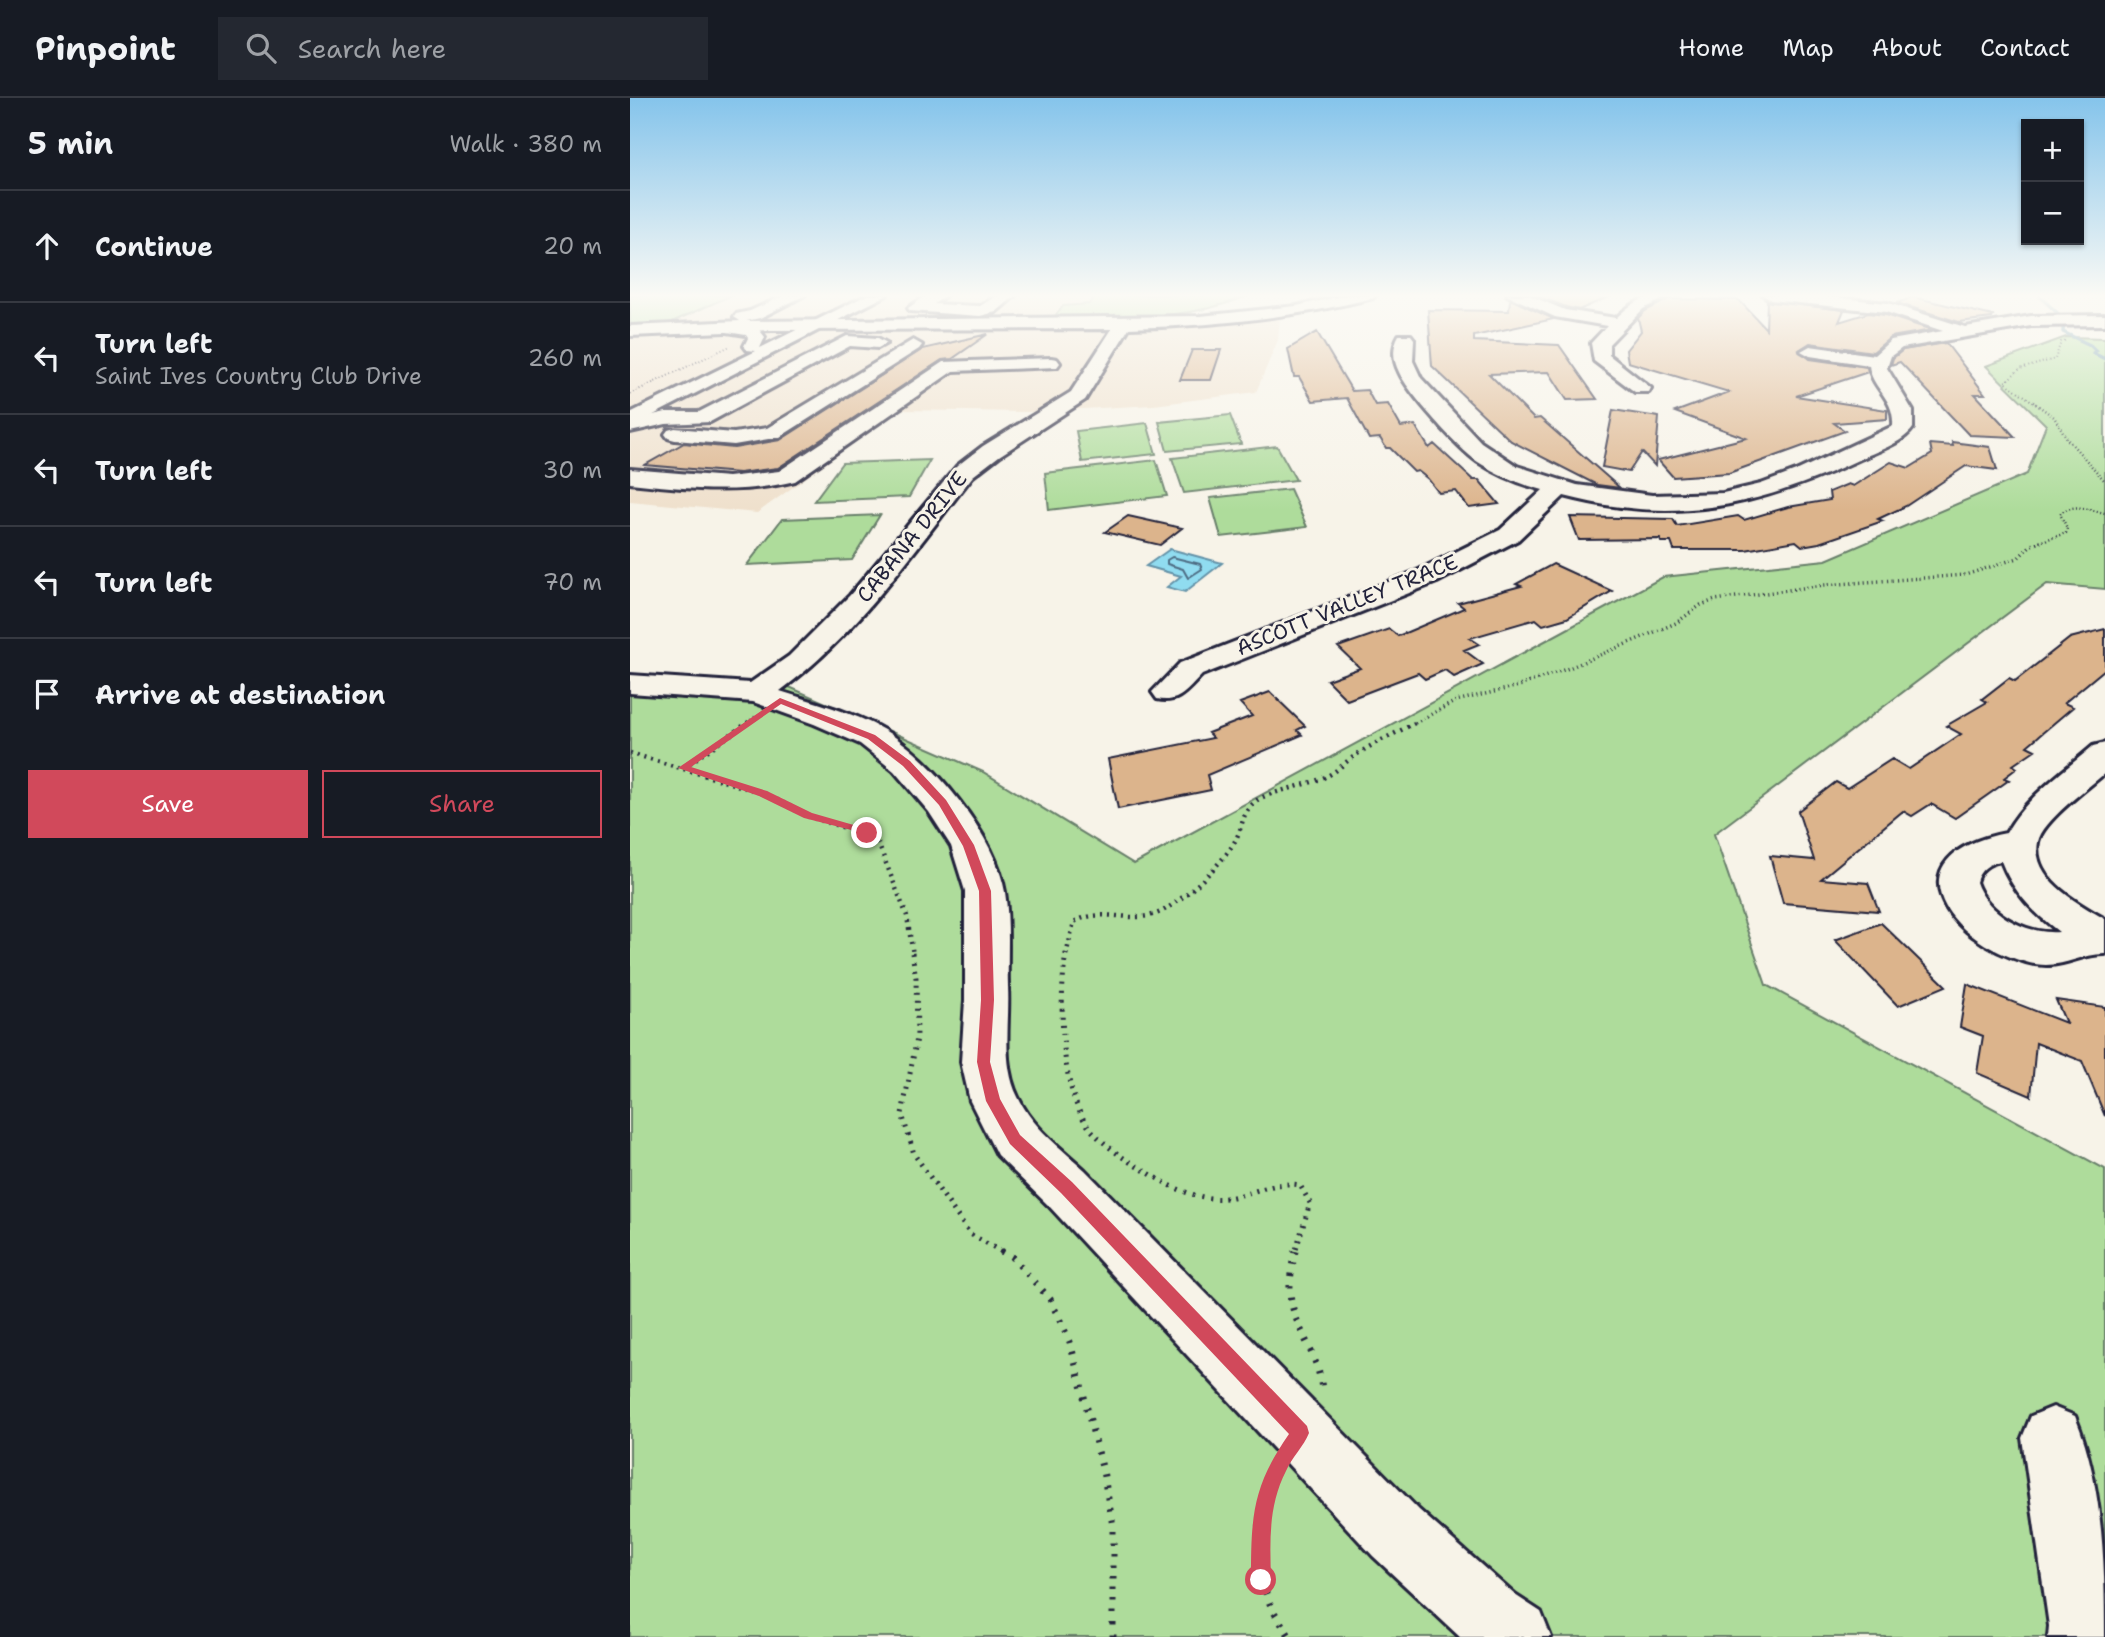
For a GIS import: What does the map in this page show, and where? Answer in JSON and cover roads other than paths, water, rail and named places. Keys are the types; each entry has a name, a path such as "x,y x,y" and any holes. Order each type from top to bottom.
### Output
{"main road":[{"path":"630,406 710,367"},
{"path":"630,423 739,367"},
{"path":"652,446 697,418 797,367"},
{"path":"675,434 734,439 772,433 877,367"},
{"path":"630,476 736,486 760,484 787,476 948,367"},
{"name":"CABANA DRIVE","path":"768,697 834,630 965,471 991,451 1078,396 1099,367"},
{"path":"1404,367 1405,372 1459,433 1485,457 1558,489 1611,497 1708,500 1752,495 1890,437 1903,428 1903,411 1877,367"},
{"path":"1611,367 1642,388"},
{"path":"680,396 673,408 697,418"},
{"path":"630,423 666,418 697,418"},
{"name":"ASCOTT VALLEY TRACE","path":"1168,692 1191,669 1428,576 1509,535 1558,489"},
{"path":"630,684 768,697 872,737 906,763 943,803 969,845 985,891 987,1000 984,1062 993,1101 1015,1139 1066,1188 1396,1533 1490,1619 1516,1637"},
{"path":"2104,938 2083,928 2033,889 2022,870 2019,843 2027,825 2105,754"},
{"path":"2019,843 1976,855 1962,868 1958,882 1961,900 1980,920 2003,937 2037,949 2063,948 2104,938"},
{"path":"2053,1438 2084,1626 2083,1637"}],"water":[{"path":"1170,549 1222,563 1185,592 1167,587 1181,576 1146,566"}]}
